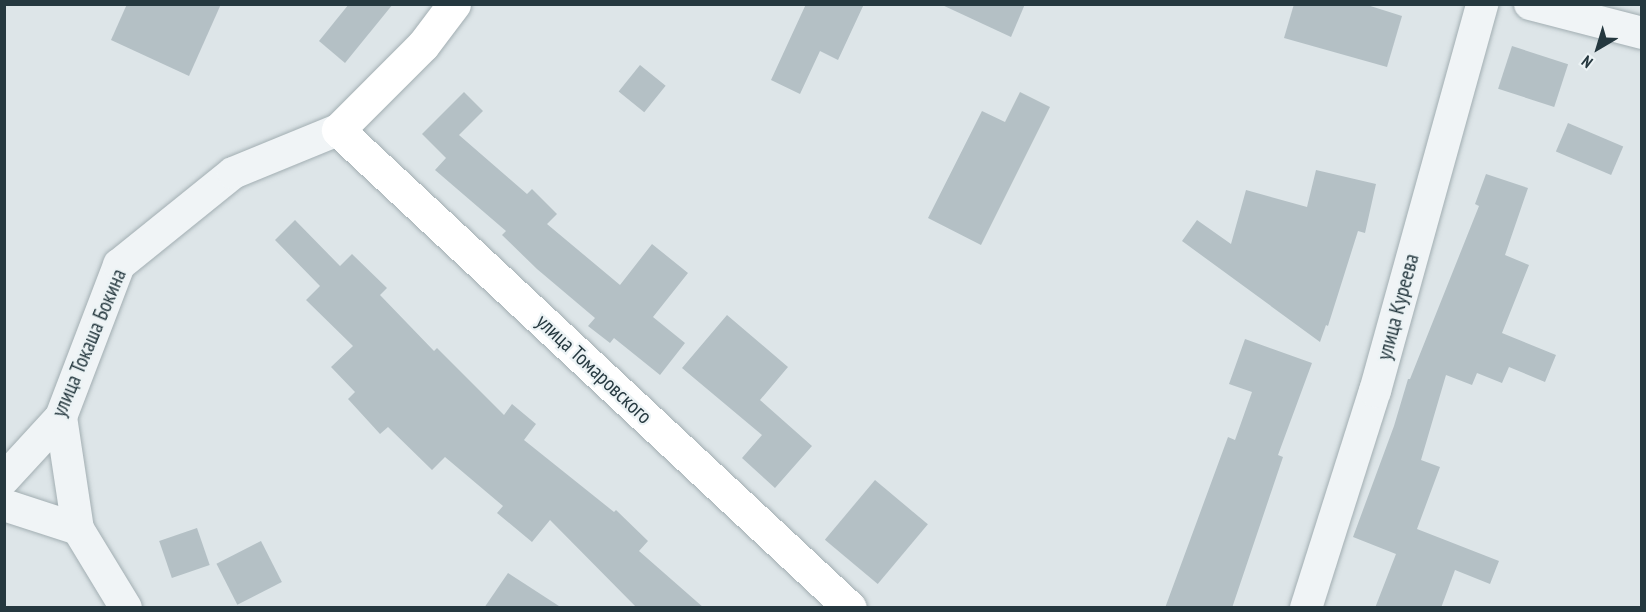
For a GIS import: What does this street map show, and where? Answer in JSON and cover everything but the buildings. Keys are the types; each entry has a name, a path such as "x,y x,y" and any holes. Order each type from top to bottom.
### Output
{"street":[{"path":"338,130 423,45 454,4"},
{"name":"улица Куреева","path":"1306,608 1375,391 1482,4"},
{"path":"1530,4 1641,33"},
{"name":"улица Токаша Бокина","path":"4,479 61,417 120,265 232,173 338,130"},
{"name":"улица Томаровского","path":"338,130 850,608"},
{"path":"61,417 78,529 126,608"},
{"path":"4,505 78,529"}]}
